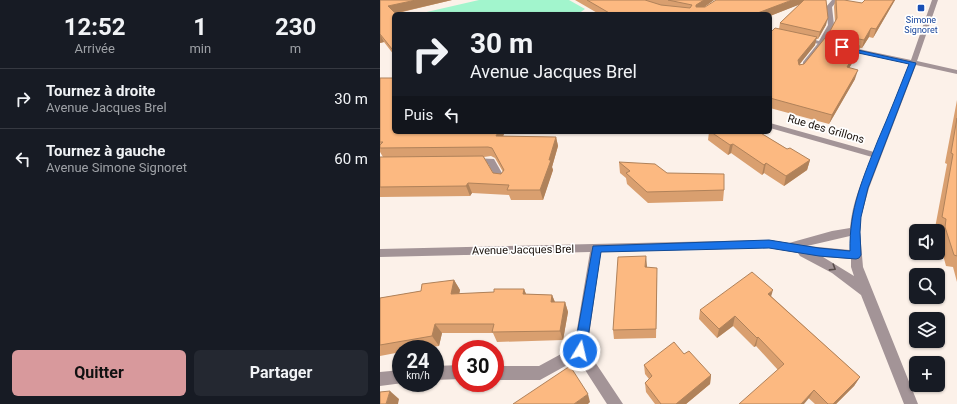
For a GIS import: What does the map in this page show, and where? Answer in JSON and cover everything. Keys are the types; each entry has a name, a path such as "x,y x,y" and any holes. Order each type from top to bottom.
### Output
{"street":[{"path":"799,72 821,43 831,25 829,6 835,0"},
{"path":"911,404 857,267 855,232 856,217 864,188 913,63 935,0"},
{"path":"799,38 957,72"},
{"name":"Rue des Grillons","path":"772,125 877,156"},
{"path":"467,161 491,161 502,180"},
{"name":"Avenue Jacques Brel","path":"785,246 807,242 836,233 855,232"},
{"name":"Avenue Jacques Brel","path":"381,255 769,244 819,252 856,255"},
{"name":"Avenue Jacques Brel","path":"785,246 829,265 853,280 866,292"},
{"path":"596,249 580,351 616,404"},
{"path":"504,372 540,373 580,351"},
{"path":"380,380 392,378"}],"green space":[{"path":"479,0 569,0 585,9 581,12 427,12"}],"building":[{"path":"380,0 416,0 388,6 394,12 392,12 392,49 380,34"},
{"path":"587,0 645,0 661,5 690,8 692,5 668,0 704,0 696,5 696,7 705,7 716,0 792,0 760,12 608,12"},
{"path":"804,0 826,0 828,18 820,32 780,23"},
{"path":"836,0 862,3 865,0 894,0 876,29 871,28 864,40 829,33 837,18"},
{"path":"775,28 817,37 798,60 799,65 804,64 825,38 860,46 847,67 858,70 832,115 772,99 772,31"},
{"path":"380,78 392,78 392,134 497,134 496,136 556,137 549,160 551,160 540,190 507,190 509,185 468,183 466,186 380,187 380,157 483,156 493,173 501,174 504,170 492,148 488,147 380,148 380,145 383,142 380,142"},
{"path":"957,118 957,256 954,255 945,227 946,219 942,217 953,154 951,153"},
{"path":"714,134 762,134 787,149 790,148 810,160 786,176 766,163 764,165 733,144 730,145"},
{"path":"619,162 655,164 667,173 724,174 724,190 647,192 626,173 630,171"},
{"path":"646,256 645,267 657,268 656,329 613,330 618,257"},
{"path":"752,272 773,290 768,294 860,377 833,404 828,404 814,390 801,404 739,404 784,364 735,316 719,329 700,310"},
{"path":"454,280 451,294 494,292 494,289 524,289 523,294 552,295 551,302 565,302 560,331 492,332 494,324 435,324 432,336 409,340 392,340 392,343 380,345 380,298 421,291 422,284"},
{"path":"674,342 684,354 689,351 711,375 676,404 661,404 645,383 652,376 644,365"},
{"path":"570,366 588,394 574,404 513,404"},
{"path":"390,391 386,404 380,404 380,392"}],"place":[{"name":"Simone Signoret","path":"921,8"}],"route":[{"path":"580,351 596,249 769,244 819,252 856,255 856,217 864,188 913,63 842,47"}]}
